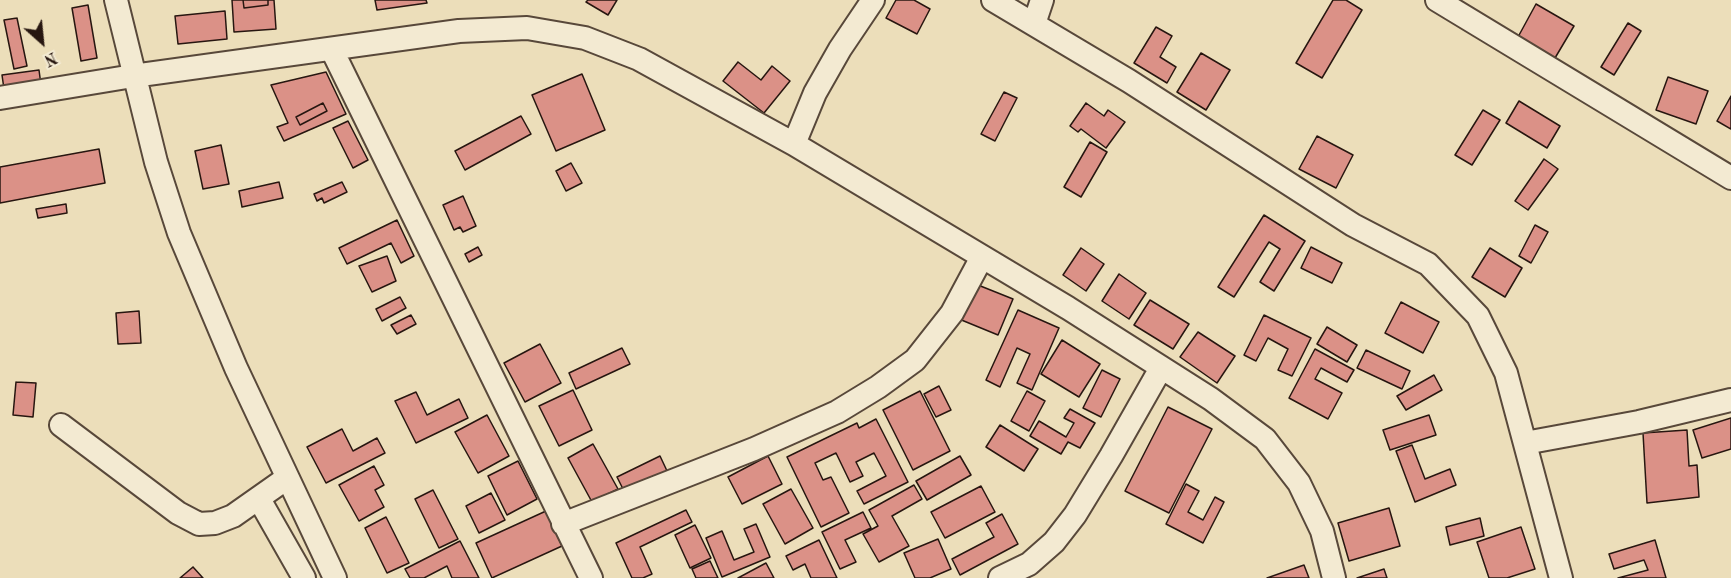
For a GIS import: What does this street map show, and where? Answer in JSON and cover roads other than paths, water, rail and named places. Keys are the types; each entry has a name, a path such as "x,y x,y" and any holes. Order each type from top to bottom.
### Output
{"street":[{"path":"116,0 133,76 179,233 287,478 335,578"},
{"path":"794,144 815,93 840,48 873,0"},
{"path":"993,0 1129,81 1353,225 1428,264 1478,316 1506,373 1561,578"},
{"path":"1034,24 1042,0"},
{"path":"1437,0 1731,178"},
{"path":"0,98 133,76 459,31 526,28 585,38 639,59 794,144 1211,399 1265,439 1304,493 1322,531 1334,578"},
{"path":"332,50 591,578"},
{"path":"563,524 754,449 837,412 878,387 915,360 952,313 982,257"},
{"path":"1000,578 1029,564 1061,533 1111,456 1161,368"},
{"path":"1524,443 1639,422 1731,400"},
{"path":"61,425 178,513 199,524 224,520 259,499 287,478"},
{"path":"259,499 304,578"}]}
